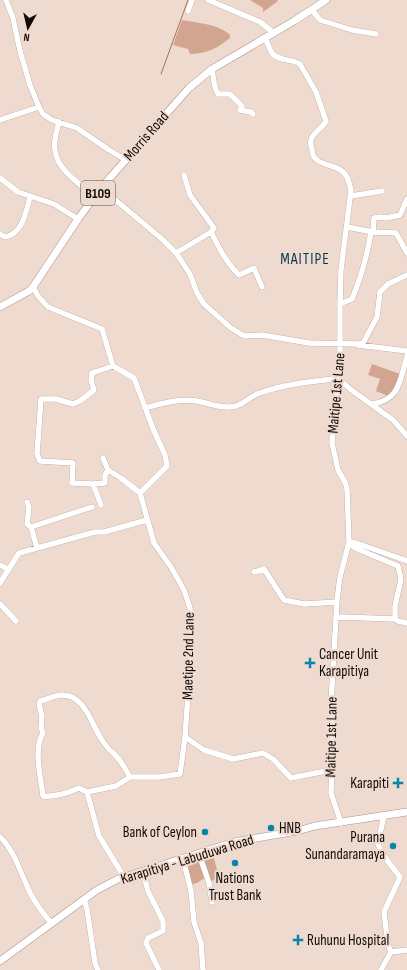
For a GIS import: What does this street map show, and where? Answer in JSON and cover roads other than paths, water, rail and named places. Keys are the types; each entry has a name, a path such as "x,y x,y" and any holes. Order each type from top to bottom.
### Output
{"main road":[{"name":"Morris Road","path":"0,307 29,291 33,287 78,219 101,188 189,88 212,69 312,10 326,0"},
{"name":"Karapitiya - Labuduwa Road","path":"397,813 407,806"},
{"name":"Karapitiya - Labuduwa Road","path":"0,961 103,886 124,878 234,842 297,831 315,826 407,812"}],"street":[{"path":"6,0 13,18 20,51 30,85 43,114 52,120 77,128 126,160"},
{"path":"188,11 192,0"},
{"path":"208,0 260,22 274,33"},
{"path":"312,10 320,20 352,30 376,34"},
{"name":"Maitipe 1st Lane","path":"265,38 276,57 296,61 300,64 316,92 326,121 323,127 314,134 311,139 310,144 314,158 322,163 333,165 344,172 351,190 341,270 340,380 333,418 332,443 338,470 347,489 349,542 340,577 337,602 331,703 333,738 331,793 341,823"},
{"path":"212,69 214,78 213,82 218,94 230,94 242,106 240,110 251,112 253,114"},
{"path":"0,120 39,108"},
{"path":"59,122 54,149 58,163 95,197"},
{"path":"176,253 211,232 214,228 190,195 184,175"},
{"path":"0,178 18,192 54,204 78,219"},
{"path":"101,188 162,239 176,253 190,274 197,294 204,304 231,328 244,336 262,335 309,343 358,344 407,351"},
{"path":"351,196 382,191"},
{"path":"0,234 5,237 12,235 15,232 22,223 30,197"},
{"path":"340,304 352,299 364,271 374,218 381,216 386,218 400,215 407,199"},
{"path":"347,227 372,232 396,233 407,253"},
{"path":"211,232 234,270 239,275 254,268 262,287"},
{"path":"358,344 363,343 377,317 380,292 388,284 407,275"},
{"path":"33,287 38,296 48,307 102,329 113,366 134,378 154,431 165,455 167,466 140,493 108,470 103,458"},
{"path":"371,404 388,400 399,386 407,356"},
{"path":"108,470 105,475 105,483 72,483 73,463 40,462 37,454 41,398 56,399 72,404 80,401 94,390 91,380 92,373 113,366"},
{"path":"145,408 186,400 229,408 237,406 256,394 288,385 333,379 340,380 393,420 407,436"},
{"path":"399,386 407,385"},
{"path":"93,484 101,505"},
{"name":"Maetipe 2nd Lane","path":"130,777 117,757 101,740 92,721 75,698 68,695 60,695 40,701 39,704 42,716 41,728 43,733 40,737 38,763 44,796 57,795 79,788 87,792 116,786 130,777 159,777 180,774 185,737 191,650 190,608 184,590 154,543 140,493"},
{"path":"27,502 29,507 27,524 31,526 37,548"},
{"path":"31,526 92,507"},
{"path":"117,526 147,519"},
{"path":"0,583 19,552 95,532 104,532 147,519"},
{"path":"349,542 356,543 407,561"},
{"path":"349,542 355,548 398,566 400,578 395,606 395,619"},
{"path":"0,565 8,569"},
{"path":"254,572 264,569 284,600 304,604 337,602"},
{"path":"0,604 16,621"},
{"path":"336,618 395,619 398,622 407,623"},
{"path":"185,737 204,750 233,760 263,753 273,759 291,778 331,770"},
{"path":"87,792 99,836 124,878"},
{"path":"380,970 390,952 384,912 400,877 384,856 378,844 384,815"},
{"path":"0,837 4,840 19,865 27,887 34,899 51,923"},
{"path":"199,854 209,884 212,902"},
{"path":"183,859 191,891 194,922 200,943 203,970"},
{"path":"143,872 148,891 163,921 163,930 148,938 146,943 159,970"},
{"path":"84,899 88,909 95,963 98,970"},
{"path":"390,952 407,950"}],"waterway":[{"path":"161,74 188,0"}],"place":[{"name":"Cancer Unit Karapitiya","path":"310,663"},
{"name":"Karapiti","path":"398,783"},
{"name":"HNB","path":"271,828"},
{"name":"Bank of Ceylon","path":"205,832"},
{"name":"Purana Sunandaramaya","path":"393,846"},
{"name":"Nations Trust Bank","path":"235,863"},
{"name":"Ruhunu Hospital","path":"298,940"}],"district":[{"name":"MAITIPE","path":"305,258"}]}
